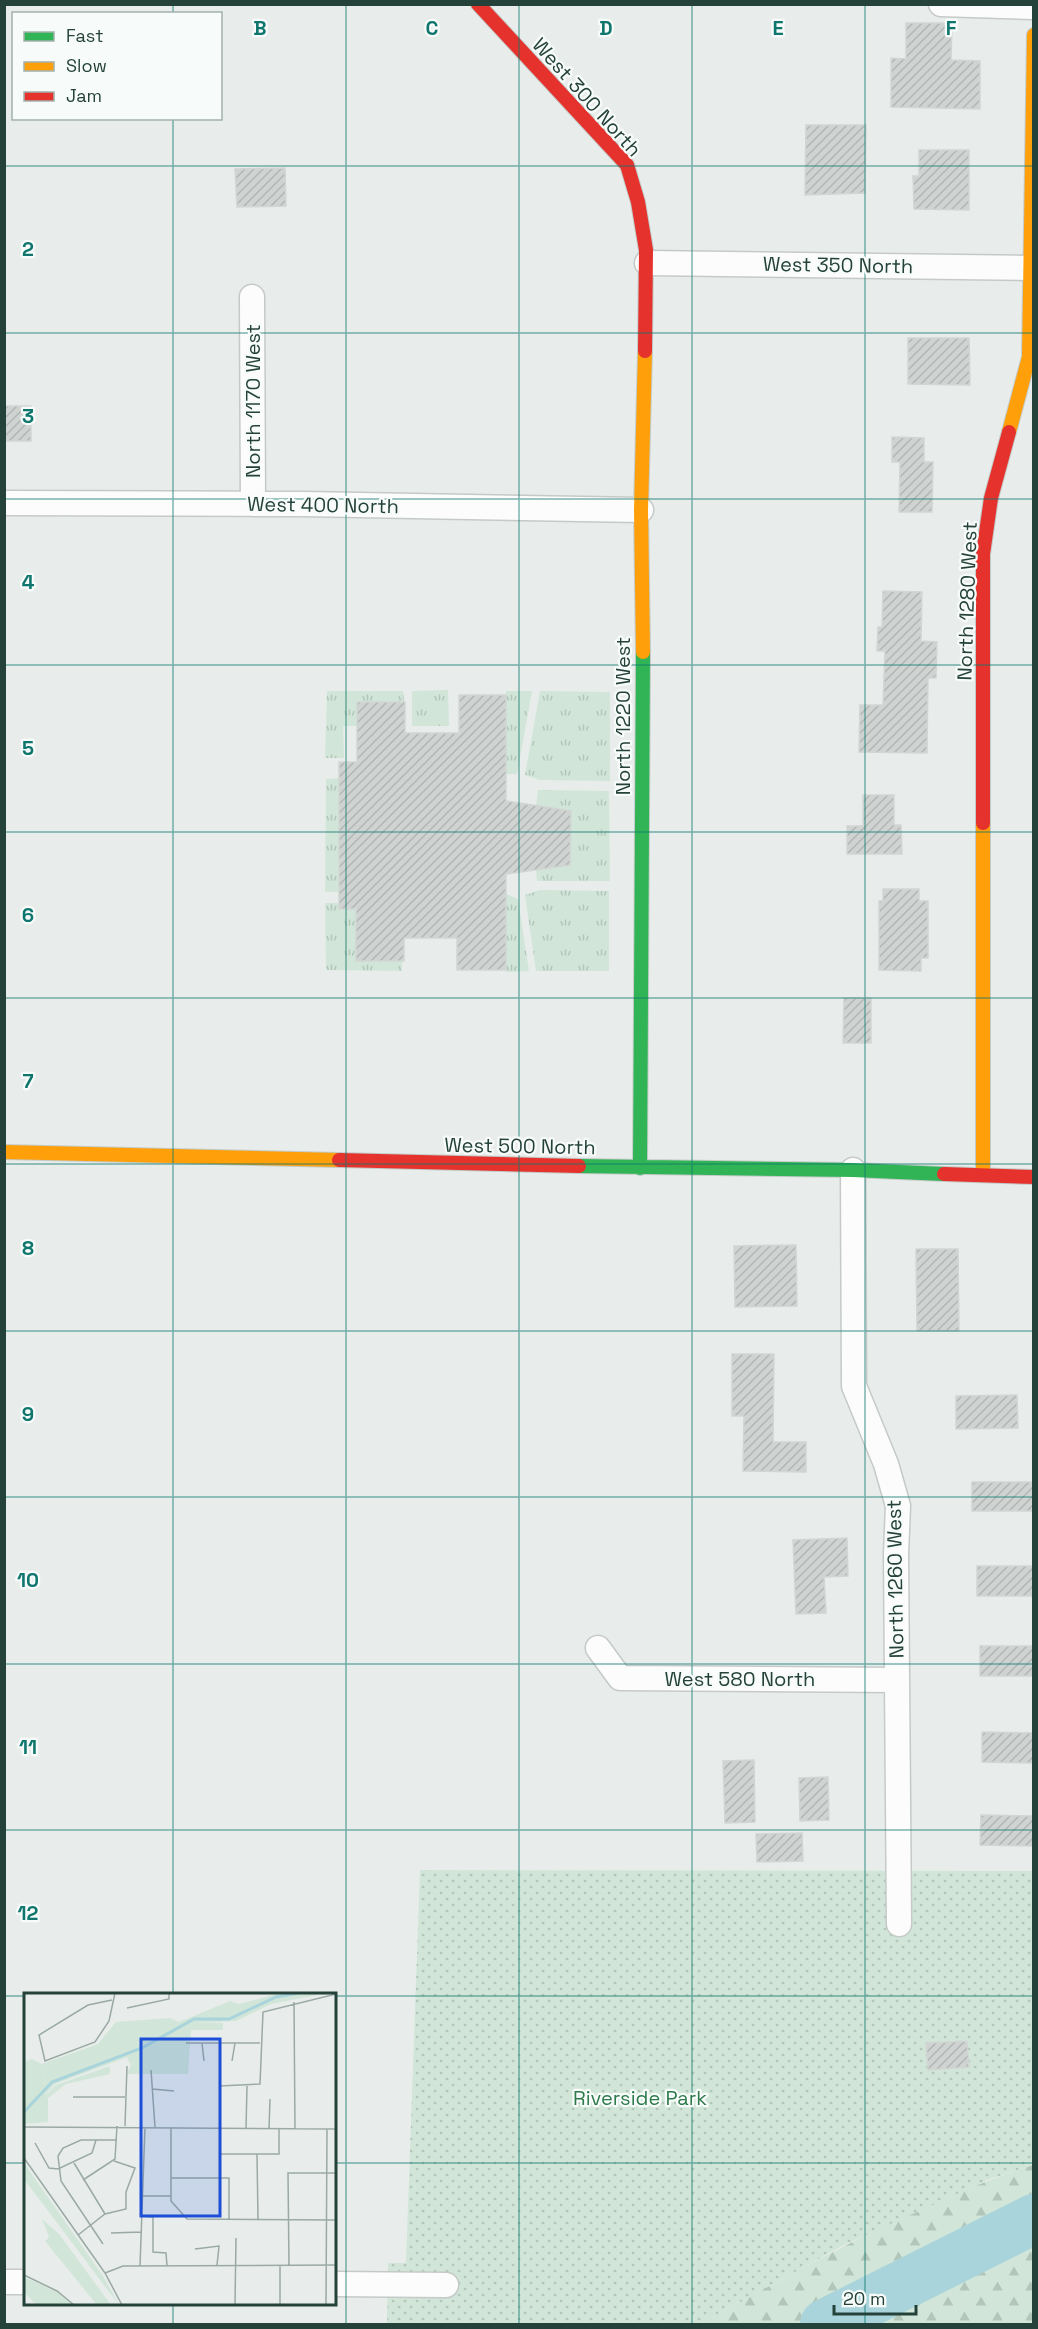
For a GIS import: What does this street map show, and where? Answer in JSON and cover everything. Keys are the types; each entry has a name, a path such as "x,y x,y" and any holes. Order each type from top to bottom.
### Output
{"street":[{"name":"West 300 North","path":"478,4 627,165 638,195 647,263"},
{"path":"941,4 1034,7"},
{"name":"North 1280 West","path":"983,1174 983,554 991,498 1029,357 1034,35"},
{"name":"West 350 North","path":"647,263 1029,268"},
{"name":"North 1220 West","path":"640,1168 643,670 641,510 647,263"},
{"name":"North 1170 West","path":"252,297 253,504"},
{"name":"West 400 North","path":"4,503 641,510"},
{"name":"West 500 North","path":"4,1152 640,1168 852,1170 1034,1177"},
{"name":"North 1260 West","path":"852,1170 854,1386 886,1464 898,1506 896,1554 899,1924"},
{"name":"West 580 North","path":"598,1648 620,1678 897,1680"},
{"path":"4,2282 24,2282"},
{"path":"336,2284 446,2285"}],"green space":[{"path":"448,690 449,726 412,726 412,691"},
{"path":"327,691 403,691 404,702 357,726 343,726 344,758 325,758"},
{"path":"506,691 532,691 517,774 506,774"},
{"path":"540,691 610,692 610,781 540,780 525,775"},
{"path":"339,778 339,892 325,892 326,779"},
{"path":"538,790 609,791 610,881 537,881 536,870 570,865 571,811 536,806"},
{"path":"540,890 609,891 609,971 536,971 525,895"},
{"path":"506,894 518,899 529,971 506,972"},
{"path":"325,903 339,903 339,909 356,909 356,961 402,961 402,971 326,970"},
{"name":"Riverside Park","path":"420,1870 1033,1871 1033,2165 990,2179 844,2245 700,2324 387,2324 388,2263 406,2263"},
{"path":"1033,2165 1033,2324 700,2324 905,2216 990,2180"}],"building":[{"path":"906,23 952,23 951,60 980,61 980,109 891,107 891,58 906,59"},
{"path":"806,125 866,125 865,193 805,195"},
{"path":"919,150 969,150 969,210 914,209 913,176 919,176"},
{"path":"285,168 286,206 237,207 235,169"},
{"path":"908,338 969,338 970,385 908,384"},
{"path":"4,406 31,406 31,441 4,441"},
{"path":"892,437 924,438 924,462 933,462 932,512 899,512 900,462 892,462"},
{"path":"883,591 922,592 921,641 937,642 936,678 928,678 927,753 859,752 860,705 883,705 885,651 877,651 878,627 882,627"},
{"path":"459,695 506,695 506,801 571,811 570,865 506,874 506,970 457,970 457,938 404,938 404,961 356,961 356,909 339,909 339,762 357,762 357,702 405,702 405,733 459,733"},
{"path":"863,795 894,795 894,825 901,825 902,854 847,854 847,826 863,826"},
{"path":"883,889 919,889 919,901 928,901 928,958 921,958 921,971 879,970 879,901 883,901"},
{"path":"844,998 871,998 871,1043 843,1043"},
{"path":"796,1245 797,1306 735,1307 734,1246"},
{"path":"916,1249 958,1249 959,1331 917,1331"},
{"path":"732,1354 774,1354 773,1442 806,1442 806,1472 743,1471 744,1416 732,1416"},
{"path":"1017,1395 1018,1428 956,1429 956,1396"},
{"path":"972,1482 1034,1482 1034,1511 972,1511"},
{"path":"847,1538 848,1576 824,1577 826,1613 796,1614 793,1540"},
{"path":"977,1566 1034,1566 1034,1596 977,1596"},
{"path":"980,1646 1034,1646 1034,1676 980,1676"},
{"path":"982,1732 1034,1733 1034,1763 982,1762"},
{"path":"754,1760 755,1822 725,1823 723,1761"},
{"path":"828,1777 829,1820 800,1821 799,1778"},
{"path":"981,1815 1034,1816 1034,1846 980,1845"},
{"path":"802,1833 803,1861 757,1862 756,1834"},
{"path":"967,2041 969,2067 928,2070 926,2043"}],"waterway":[{"path":"825,2324 1034,2219"}],"traffic: fast":[{"path":"640,1168 643,652"},
{"path":"579,1166 853,1170 944,1174"}],"traffic: slow":[{"path":"1009,432 1029,357 1034,35"},
{"path":"643,652 641,510 645,351"},
{"path":"983,823 983,1174"},
{"path":"4,1152 339,1160"}],"traffic: jam":[{"path":"478,4 627,165 638,202 646,250 645,351"},
{"path":"983,823 983,554 991,498 1009,432"},
{"path":"339,1160 579,1166"},
{"path":"944,1174 1034,1177"}]}
